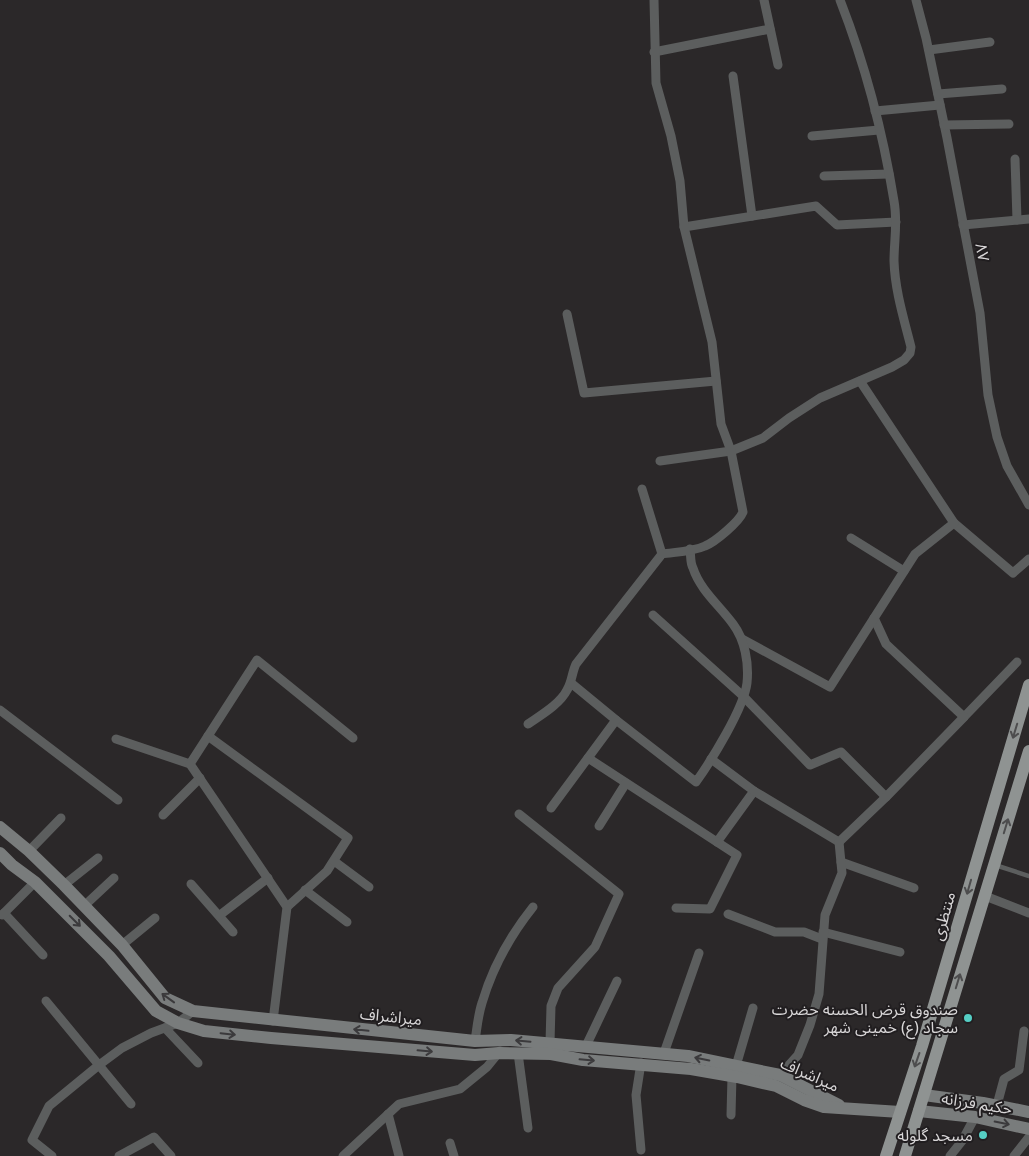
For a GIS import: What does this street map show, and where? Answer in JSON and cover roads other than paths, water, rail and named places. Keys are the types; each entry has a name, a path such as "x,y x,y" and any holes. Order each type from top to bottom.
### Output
{"main road":[{"name":"منتظری","path":"886,1156 929,1021 1029,685"},
{"name":"منتظری","path":"905,1156 1029,752"},
{"path":"929,1021 945,1024"}],"street":[{"path":"528,724 562,698 576,664 662,554 706,546 741,518 743,512 731,451 721,424 712,342 684,227 680,181 656,83 654,0"},
{"path":"764,0 778,65"},
{"path":"660,462 731,451 763,438 820,398 892,367 904,360 910,353 911,347 897,293 894,261 896,222 889,174 862,64 840,0"},
{"name":"۸۷","path":"916,0 938,94 980,313 988,395 997,437 1007,466 1029,505"},
{"path":"654,52 770,29"},
{"path":"929,50 990,42"},
{"path":"733,76 752,216"},
{"path":"938,94 1002,89"},
{"path":"874,111 940,105"},
{"path":"944,125 1009,124"},
{"path":"812,136 879,130"},
{"path":"1015,159 1017,220"},
{"path":"824,176 889,174"},
{"path":"684,227 816,206 837,225 896,222"},
{"path":"963,225 1029,219"},
{"path":"567,314 584,393 716,381"},
{"path":"860,381 954,523 1013,573 1029,559"},
{"path":"642,489 662,554"},
{"path":"742,639 830,688 915,554 954,523"},
{"path":"852,538 904,571"},
{"path":"570,682 696,782 739,708 747,684 746,656 742,639 697,578 692,566 690,550"},
{"path":"654,615 743,696 810,765 841,752 886,797"},
{"path":"874,618 886,644 964,717"},
{"path":"190,764 257,660 353,738"},
{"path":"839,842 886,797 1017,662"},
{"path":"0,710 118,800"},
{"path":"551,808 616,720"},
{"path":"208,736 348,838 327,871 287,907"},
{"path":"116,739 190,764 287,907 273,1021"},
{"path":"588,758 737,855 710,909 676,908"},
{"path":"711,758 754,790 839,842"},
{"path":"163,815 200,778"},
{"path":"599,826 626,783"},
{"path":"717,842 754,790"},
{"path":"519,814 619,894 595,946 558,988 551,1006 550,1043"},
{"path":"29,851 61,818"},
{"name":"میراشراف","path":"0,826 64,885 122,945 165,998 193,1011 475,1041 504,1040 550,1043 688,1056 776,1086 804,1100 824,1106 900,1112"},
{"path":"780,1075 798,1055 810,1025 819,994 825,915 842,873 839,842"},
{"name":"میراشراف","path":"0,853 12,865 35,882 109,956 156,1011 178,1023 204,1031 475,1055 499,1053 551,1054 583,1060 780,1075 845,1109"},
{"path":"64,885 98,858"},
{"path":"334,861 369,887"},
{"path":"841,862 914,888"},
{"path":"84,906 114,878"},
{"path":"220,915 268,878"},
{"path":"35,882 2,915 44,955"},
{"path":"191,884 233,932"},
{"path":"306,890 347,922"},
{"path":"61,908 74,896"},
{"path":"985,896 1029,913"},
{"path":"475,1041 481,1004 494,968 512,934 533,907"},
{"path":"728,914 776,932 804,932 823,935 900,952"},
{"path":"122,945 155,918"},
{"path":"664,1054 699,953"},
{"path":"586,1046 618,981"},
{"path":"46,1001 131,1104"},
{"path":"731,1115 734,1071 753,1008"},
{"path":"52,1156 32,1140 49,1106 99,1065 129,1044 178,1023 193,1011"},
{"path":"165,1028 198,1063"},
{"path":"997,1105 1004,1078 1019,1070 1024,1032"},
{"path":"343,1156 398,1104 460,1089 487,1067 499,1053 504,1040"},
{"path":"518,1053 528,1128"},
{"path":"641,1063 636,1095 641,1150"},
{"name":"حکیم فرزانه","path":"924,1095 997,1105 1029,1112"},
{"name":"حکیم فرزانه","path":"919,1111 969,1118 975,1117 1029,1129"},
{"path":"388,1114 399,1156"},
{"path":"950,1156 962,1141 975,1117"},
{"path":"119,1156 154,1137 171,1156"},
{"path":"1014,1156 1029,1137"},
{"path":"450,1143 454,1156"}],"lane":[{"path":"994,864 1029,876"}],"place":[{"name":"صندوق قرض الحسنه حضرت سجاد (ع) خمینی شهر","path":"968,1018"},
{"name":"مسجد گلوله","path":"983,1135"}]}
